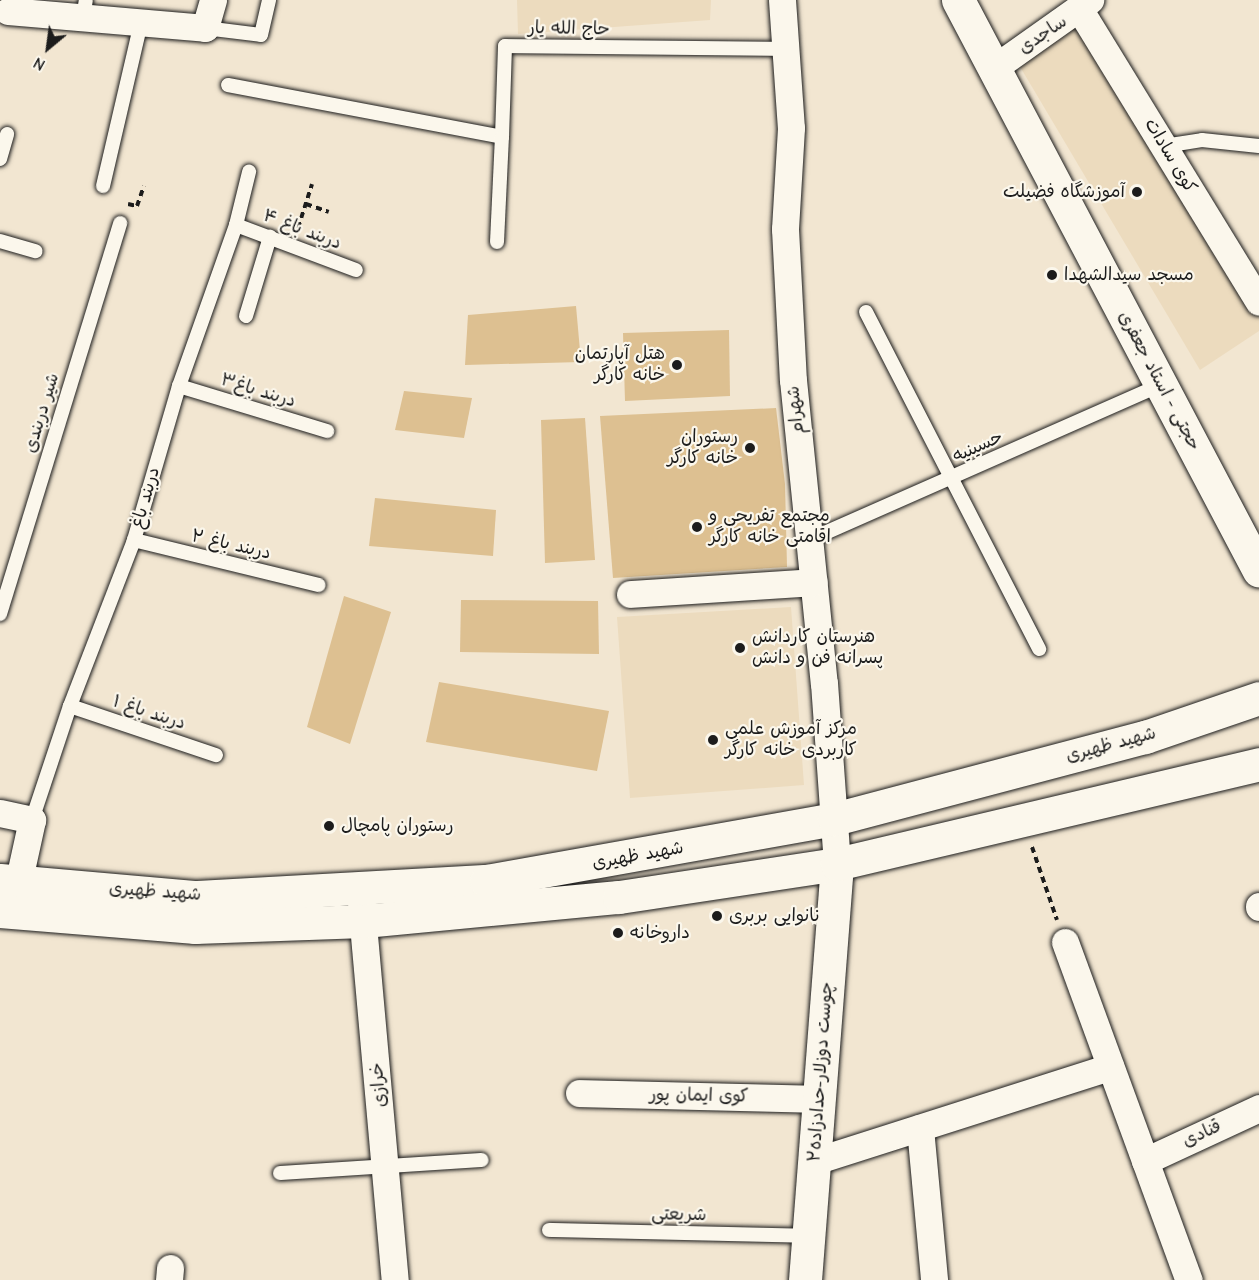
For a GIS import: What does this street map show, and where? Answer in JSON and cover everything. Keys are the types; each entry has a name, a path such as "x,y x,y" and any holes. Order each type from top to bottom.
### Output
{"main road":[{"name":"حجتی - استاد جعفری","path":"958,0 1161,385 1250,532 1259,571"},
{"name":"شهید ظهیری","path":"8,896 196,897 360,890 486,881 834,819 1145,737 1259,698"},
{"name":"شهید ظهیری","path":"8,896 195,927 364,921 619,897 837,864 1259,764"},
{"name":"چوست دوزلار-حدادزاده۲","path":"806,1280 837,864"}],"street":[{"path":"8,11 85,9 141,23 205,28 213,0"},
{"name":"شهرام","path":"782,0 791,128 785,229 793,380 814,582 837,864"},
{"name":"ساجدی","path":"994,68 1085,5"},
{"name":"کوی سادات","path":"1085,5 1164,146 1259,302"},
{"path":"630,594 814,582"},
{"path":"0,813 32,820"},
{"name":"دربند باغ","path":"8,896 32,820"},
{"name":"خرازی","path":"360,890 395,1280"},
{"path":"1065,942 1189,1280"},
{"path":"815,1161 1110,1067"},
{"name":"کوی ایمان پور","path":"579,1093 819,1099"},
{"name":"قنادی","path":"1145,1161 1259,1108"},
{"path":"920,1128 934,1280"}],"lane":[{"path":"205,28 261,35 269,0"},
{"path":"103,186 141,23"},
{"name":"حاج الله یار","path":"502,137 505,46 787,49"},
{"path":"228,85 502,137 497,242"},
{"path":"0,159 7,134"},
{"path":"1164,146 1202,141 1259,146"},
{"name":"دربند باغ","path":"32,820 70,706 134,540 179,386 236,225 249,172"},
{"name":"شیر دربندی","path":"0,614 120,223"},
{"name":"دربند باغ ۴","path":"236,225 356,270"},
{"path":"246,316 270,237"},
{"path":"0,241 36,251"},
{"path":"866,312 1039,648"},
{"name":"حسینیه","path":"809,540 952,479 1161,385"},
{"name":"دربند باغ۳","path":"179,386 327,431"},
{"name":"دربند باغ ۲","path":"134,540 319,585"},
{"name":"دربند باغ ۱","path":"70,706 216,755"},
{"path":"280,1173 386,1164 482,1160"},
{"name":"شریعتی","path":"549,1230 809,1236"}],"path":[{"path":"293,246 312,184"},
{"path":"120,223 126,204 137,206 144,186"},
{"path":"306,204 329,212"},
{"path":"1023,821 1065,942"}],"shaded area":[{"path":"517,0 711,0 710,20 518,34"},
{"name":"آموزشگاه فضیلت","path":"1078,25 1259,318 1259,331 1200,370 1019,65"},
{"name":"مرکز آموزش علمی کاربردی خانه کارگر","path":"791,607 804,785 630,798 617,617"}],"building":[{"path":"576,306 581,362 465,365 468,315"},
{"name":"هتل آپارتمان خانه کارگر","path":"729,330 730,396 625,401 623,333"},
{"path":"404,391 472,398 464,438 395,430"},
{"name":"مجتمع تفریحی و اقامتی خانه کارگر","path":"776,408 785,484 787,567 613,578 600,416"},
{"path":"585,418 595,560 545,563 541,420"},
{"path":"375,498 496,510 493,556 369,546"},
{"path":"344,596 391,612 350,744 307,727"},
{"path":"461,600 598,601 599,654 460,652"},
{"path":"439,682 609,711 597,771 426,742"}],"place":[{"name":"آموزشگاه فضیلت","path":"1137,192"},
{"name":"مسجد سیدالشهدا","path":"1052,275"},
{"name":"هتل آپارتمان خانه کارگر","path":"677,365"},
{"name":"رستوران خانه کارگر","path":"750,448"},
{"name":"مجتمع تفریحی و اقامتی خانه کارگر","path":"697,527"},
{"name":"هنرستان کاردانش پسرانه فن و دانش","path":"740,648"},
{"name":"مرکز آموزش علمی کاربردی خانه کارگر","path":"713,740"},
{"name":"رستوران پامچال","path":"329,826"},
{"name":"نانوایی بربری","path":"717,916"},
{"name":"داروخانه","path":"618,933"}]}
